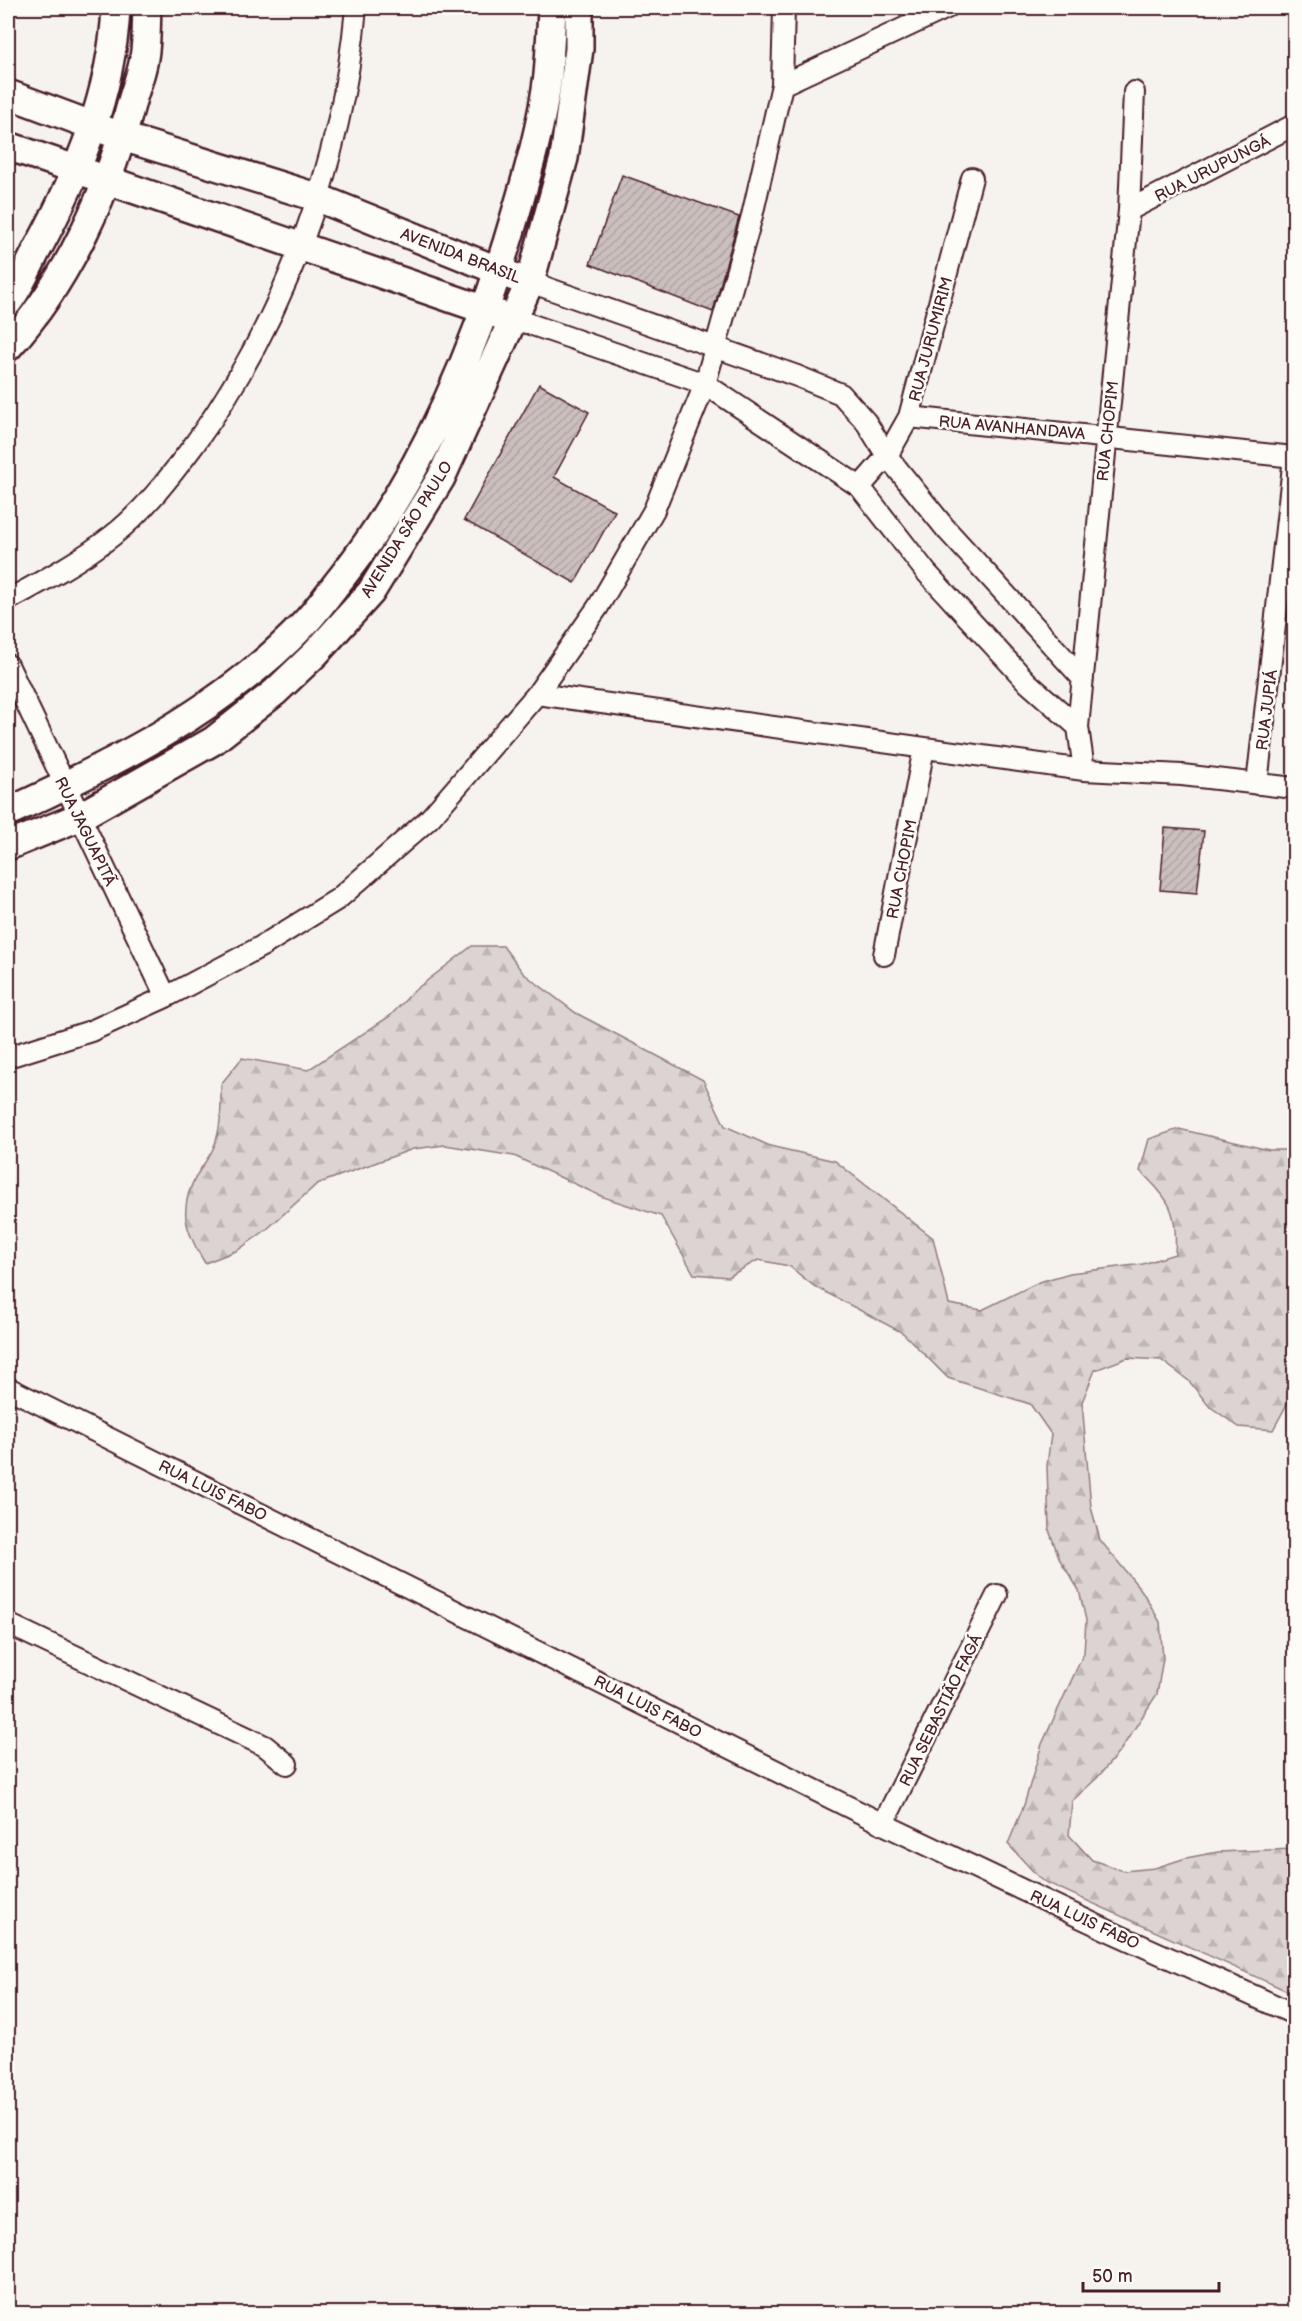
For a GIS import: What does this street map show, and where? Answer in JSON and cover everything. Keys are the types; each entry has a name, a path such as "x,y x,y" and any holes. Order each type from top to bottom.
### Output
{"street":[{"path":"8,302 77,170 94,126 114,48 116,8"},
{"path":"8,347 32,320 60,275 105,181 123,137 144,57 147,8"},
{"path":"8,600 48,578 113,536 168,480 220,409 264,332 301,246 333,139 351,60 356,8"},
{"path":"8,1058 91,1031 166,997 262,946 338,899 430,818 537,694 598,608 654,510 705,384 752,216 782,85 784,8"},
{"path":"782,85 947,8"},
{"name":"AVENIDA SÃO PAULO","path":"8,812 65,786 146,744 231,689 303,625 367,544 417,465 437,426 499,273 534,153 548,75 567,10"},
{"name":"AVENIDA SÃO PAULO","path":"8,846 79,817 213,741 275,692 315,654 371,592 441,478 530,282 564,158 579,49 567,10"},
{"name":"RUA CHOPIM","path":"1084,770 1078,727 1129,210 1134,92"},
{"name":"AVENIDA BRASIL","path":"8,94 123,137 316,197 499,273 797,376 841,394 866,422 887,456 946,529 1083,679"},
{"name":"RUA URUPUNGÁ","path":"1129,210 1294,125"},
{"path":"8,146 705,384 860,487 926,572 1028,683 1078,727"},
{"path":"534,153 564,158"},
{"name":"RUA JURUMIRIM","path":"860,487 887,456 909,417 972,178"},
{"path":"35,254 60,275"},
{"name":"RUA AVANHANDAVA","path":"909,417 1294,457"},
{"name":"RUA JUPIÁ","path":"1257,784 1294,457"},
{"path":"417,465 441,478"},
{"name":"RUA JAGUAPITÃ","path":"8,665 166,997"},
{"path":"537,694 1084,770 1182,775 1294,788"},
{"name":"RUA CHOPIM","path":"884,955 924,748"},
{"name":"RUA LUIS FABO","path":"8,1388 883,1824 1107,1930 1294,2014"},
{"name":"RUA SEBASTIÃO FAGÁ","path":"883,1824 997,1595"},
{"path":"8,1624 265,1746 287,1764"}],"green space":[{"path":"472,946 503,946 523,973 576,1013 703,1080 725,1126 770,1146 835,1161 933,1238 949,1304 982,1310 1039,1282 1070,1273 1143,1264 1175,1254 1175,1227 1170,1207 1159,1190 1140,1171 1149,1139 1179,1129 1269,1150 1294,1150 1294,1391 1273,1430 1239,1427 1209,1406 1189,1381 1161,1360 1127,1358 1095,1370 1082,1402 1091,1507 1100,1540 1142,1591 1160,1622 1163,1658 1157,1694 1120,1751 1097,1778 1072,1801 1069,1835 1092,1860 1124,1871 1155,1868 1186,1858 1218,1852 1294,1849 1294,1994 1041,1880 1008,1844 1024,1805 1042,1744 1084,1653 1086,1620 1079,1590 1060,1560 1049,1530 1047,1466 1051,1434 1030,1404 948,1378 903,1333 814,1286 789,1266 758,1260 728,1277 694,1274 661,1216 603,1197 514,1156 445,1145 413,1149 317,1184 266,1230 238,1250 205,1263 188,1230 187,1197 216,1141 220,1116 221,1084 242,1058 308,1070 390,1016 415,990"}],"building":[{"path":"622,175 739,217 713,312 590,264"},
{"path":"539,384 589,412 554,477 615,511 575,583 464,520"},
{"path":"1165,828 1204,831 1197,893 1160,890"}]}
